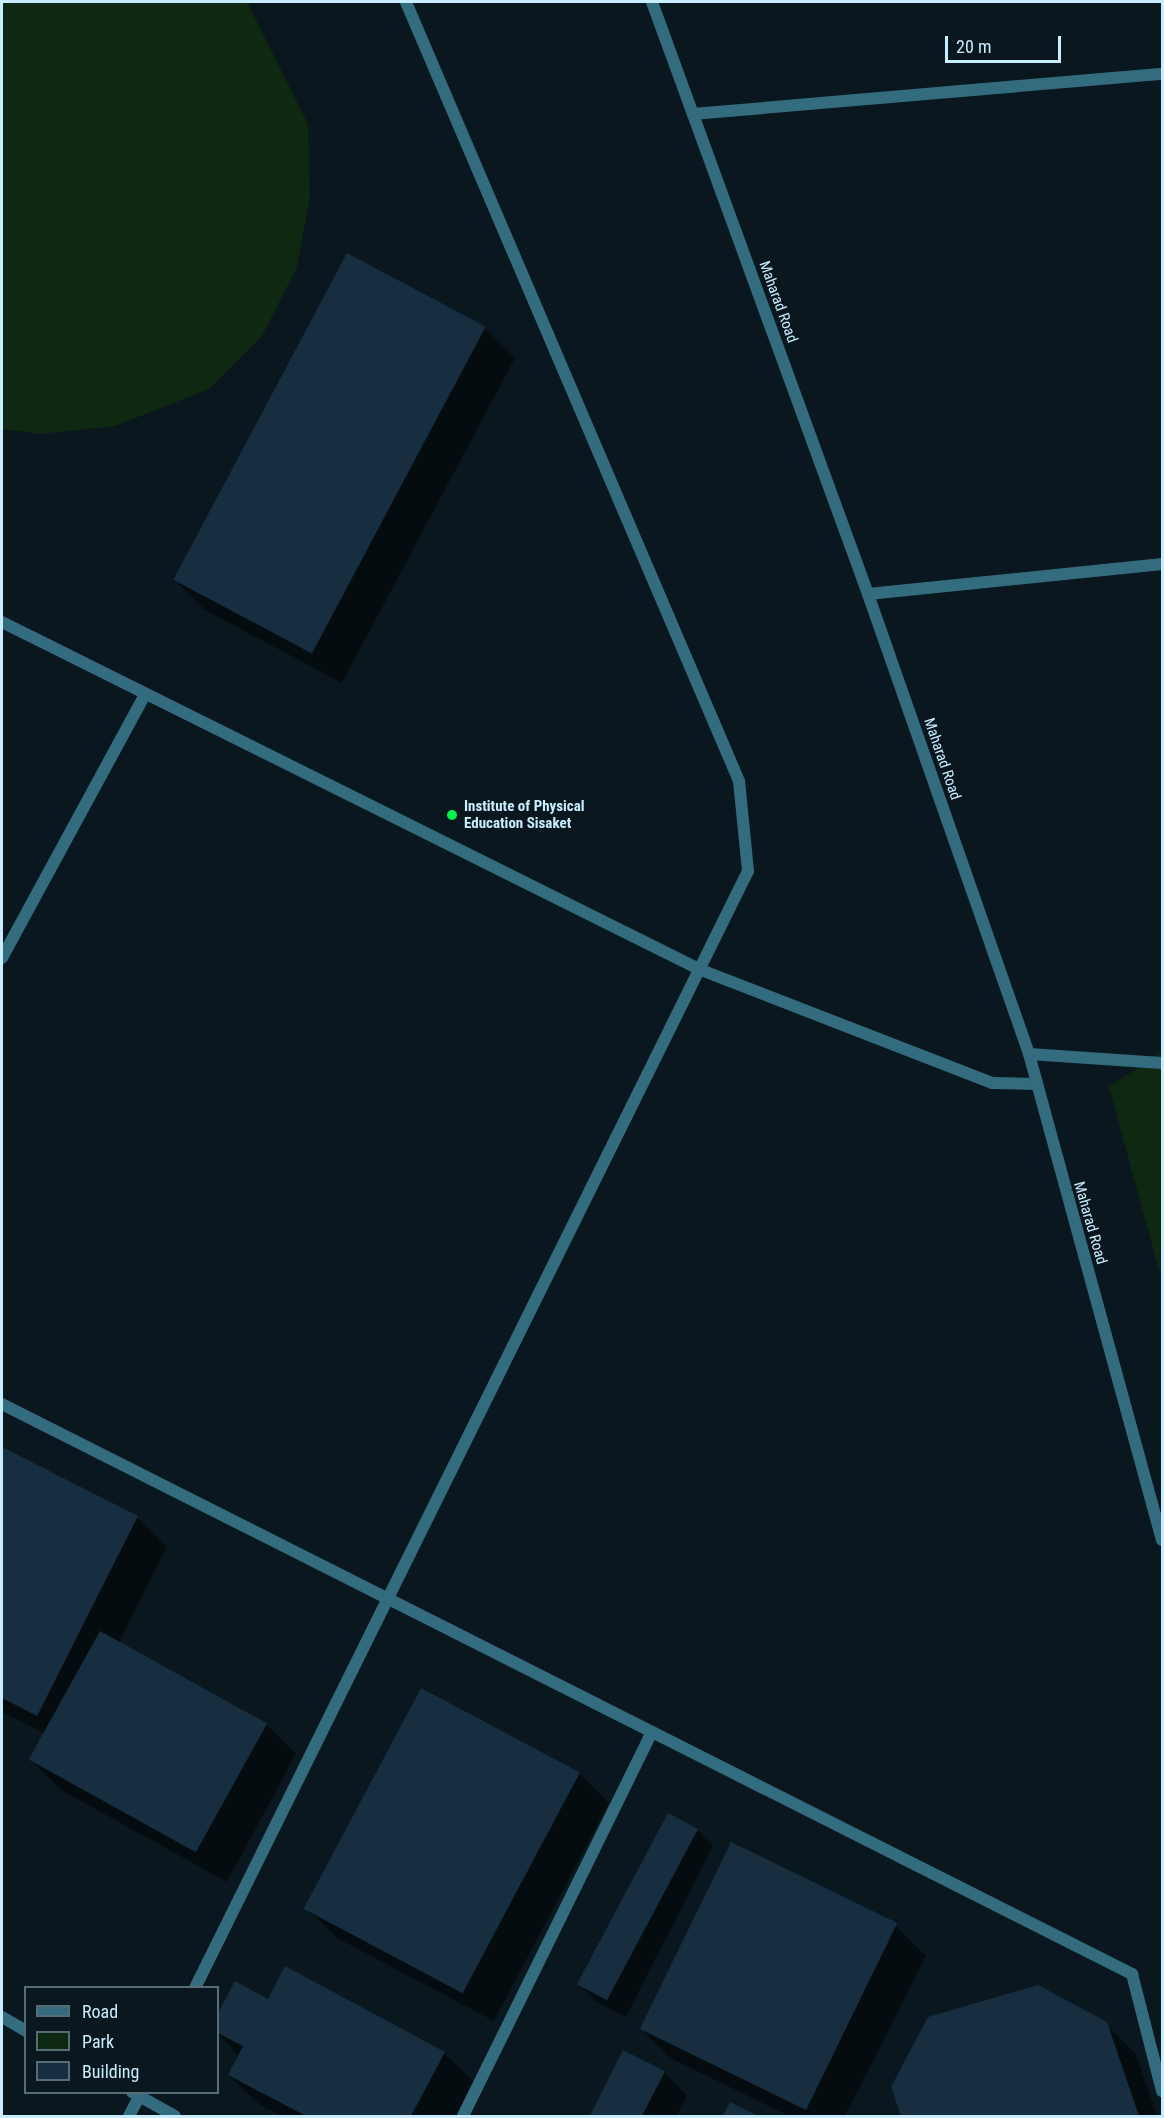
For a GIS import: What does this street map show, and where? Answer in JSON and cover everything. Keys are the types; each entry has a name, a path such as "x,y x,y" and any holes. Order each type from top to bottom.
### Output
{"street":[{"path":"196,1986 389,1601 748,871 739,781 406,2"},
{"name":"Maharad Road","path":"652,2 868,594 1029,1054 1035,1084 1162,1540"},
{"path":"693,114 1162,74"},
{"path":"868,594 1162,564"},
{"path":"2,622 701,970 992,1083 1035,1084"},
{"path":"2,958 145,695"},
{"path":"1029,1054 1162,1063"},
{"path":"2,1404 1132,1974 1162,2091"},
{"path":"463,2116 652,1732"},
{"path":"2,2018 24,2030"},
{"path":"129,2116 138,2094 175,2116"}],"green space":[{"path":"2,2 247,2 308,124 310,196 297,267 262,336 209,389 115,426 40,434 2,429"},
{"path":"1162,1052 1162,1281 1109,1087"}],"building":[{"path":"347,253 486,327 312,653 173,580"},
{"path":"2,1447 138,1516 37,1716 2,1698"},
{"path":"100,1631 267,1724 196,1852 29,1760"},
{"path":"421,1688 580,1773 463,1993 304,1909"},
{"path":"668,1813 698,1829 607,2000 577,1984"},
{"path":"731,1842 897,1923 806,2110 640,2029"},
{"path":"285,1966 445,2052 411,2116 306,2116 228,2075 243,2046 219,2034 219,2011 235,1981 268,1999"},
{"path":"1038,1985 1107,2022 1139,2116 901,2116 891,2087 928,2017"},
{"path":"623,2050 665,2071 642,2116 590,2116"},
{"path":"730,2102 758,2116 723,2116"}],"place":[{"name":"Institute of Physical Education Sisaket","path":"452,815"}]}
